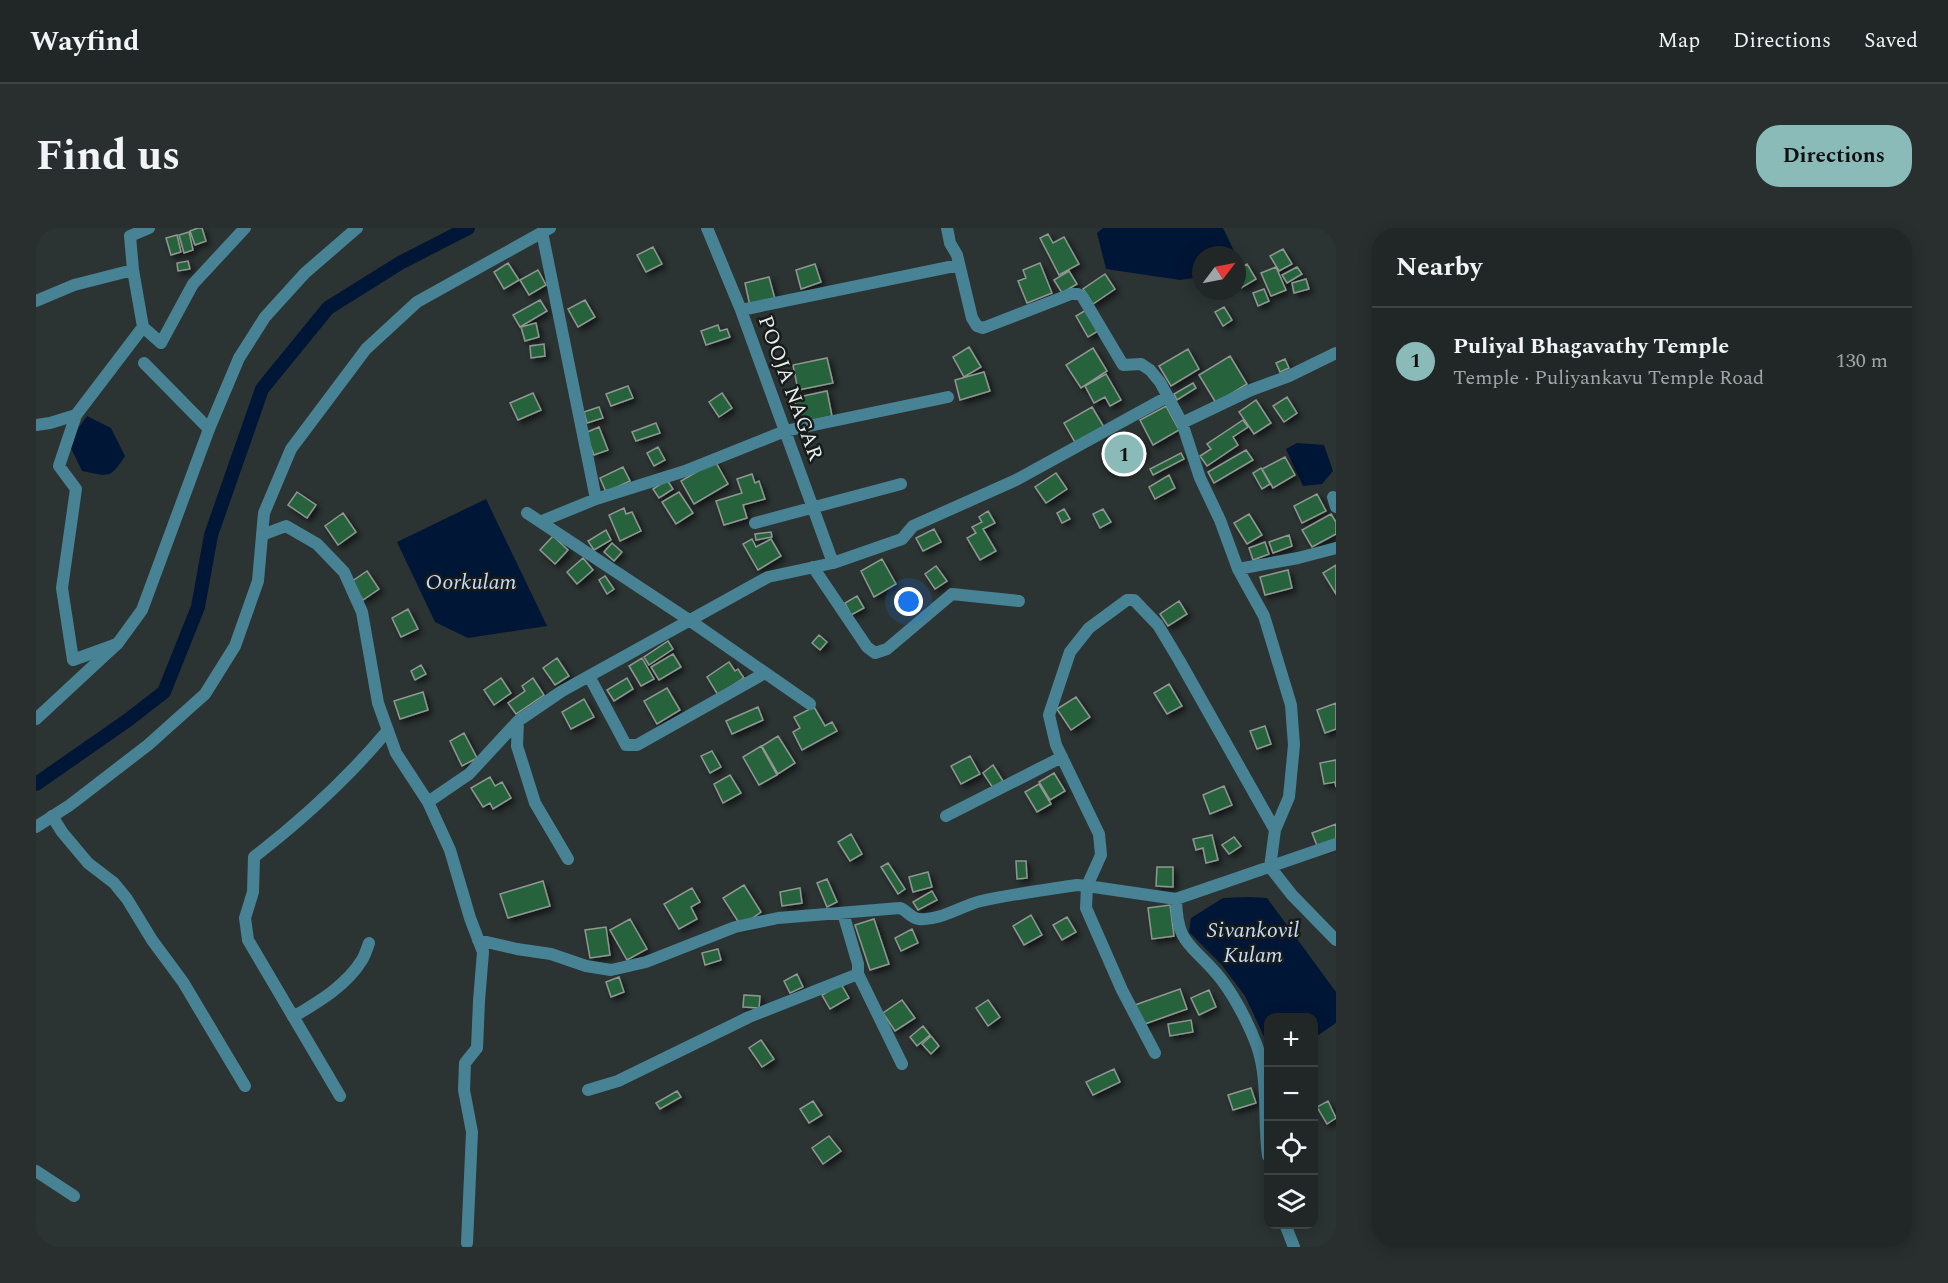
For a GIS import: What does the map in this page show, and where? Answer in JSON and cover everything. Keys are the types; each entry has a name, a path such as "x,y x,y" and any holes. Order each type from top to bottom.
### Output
{"street":[{"path":"149,228 130,236 133,270 143,327 161,343 193,284 245,228"},
{"name":"POOJA NAGAR","path":"707,228 741,310 833,563"},
{"path":"947,228 950,243 957,255 976,326 983,328 1071,294 1078,294 1082,296 1123,365 1141,364 1150,370 1182,423 1200,478 1220,520 1238,569 1264,616 1291,705 1294,745 1289,797 1275,830 1270,867 1292,895 1336,940"},
{"path":"36,826 70,805 148,745 205,694 235,646 258,581 264,513 291,450 366,349 417,302 546,230 596,499"},
{"path":"36,719 118,644 142,610 209,429 239,358 265,317 305,273 352,231"},
{"path":"741,310 959,265"},
{"path":"36,301 74,285 133,270"},
{"path":"118,644 73,660 62,588 76,489 59,466 75,415 143,327"},
{"path":"1182,423 1336,353"},
{"path":"144,363 209,429"},
{"path":"542,521 596,499 685,471 785,431 948,397"},
{"path":"428,802 469,774 518,721 562,692 689,620 768,577 833,563 902,539 913,526 1016,480 1167,397"},
{"path":"36,425 75,415"},
{"path":"755,523 901,484"},
{"path":"527,513 689,620 810,704"},
{"path":"262,535 286,526 317,544 344,572 362,612 378,703 396,753 428,802 450,850 483,952 477,1048 465,1063 464,1089 472,1132 467,1243"},
{"path":"1238,569 1298,558 1336,548"},
{"path":"813,567 867,647 875,653 887,648 952,594 1019,601"},
{"path":"1155,1053 1122,990 1086,908 1087,886 1101,855 1099,834 1056,745 1049,715 1070,652 1089,628 1127,600 1134,600 1158,625 1275,830"},
{"path":"590,676 626,745 637,745 765,673"},
{"path":"518,721 518,746 535,803 568,858"},
{"path":"340,1096 248,940 245,918 253,892 254,857 291,828 369,753 388,730"},
{"path":"946,816 1062,757"},
{"path":"52,816 62,832 88,862 109,878 127,899 152,940 183,982 245,1086"},
{"path":"478,940 550,954 586,966 610,970 646,962 735,927 778,918 900,908 915,918 926,919 980,902 1077,885 1176,899 1336,844"},
{"path":"1176,899 1177,917 1183,937 1190,948 1216,973 1233,997 1257,1047 1263,1076 1264,1121"},
{"path":"843,913 858,964 858,974 902,1064"},
{"path":"293,1017 324,998 347,977 362,960 369,943"},
{"path":"588,1089 618,1081 749,1017 858,974"},
{"path":"36,1171 74,1196"},
{"path":"1287,1229 1294,1247"}],"water":[{"path":"1103,228 1223,228 1232,246 1192,246 1192,278 1180,280 1106,269 1097,233"},
{"path":"87,416 111,428 125,456 112,473 103,475 82,471 68,442"},
{"path":"1297,443 1324,445 1333,471 1322,484 1303,486 1286,449"},
{"name":"Oorkulam","path":"486,499 547,626 468,638 435,622 397,542"},
{"name":"Sivankovil Kulam","path":"1223,898 1267,898 1336,992 1336,1023 1318,1035 1318,1013 1264,1013 1264,1036 1245,996 1221,964 1189,932 1191,918"}],"building":[{"path":"202,228 206,241 195,245 190,231"},
{"path":"189,232 193,250 184,253 179,235"},
{"path":"1048,234 1053,243 1064,237 1079,264 1059,275 1040,238"},
{"path":"177,235 181,252 171,255 166,238"},
{"path":"653,247 662,264 646,272 637,255"},
{"path":"1283,249 1292,264 1279,271 1270,256"},
{"path":"188,261 190,269 178,271 177,263"},
{"path":"508,263 519,280 504,289 494,272"},
{"path":"1040,263 1052,293 1027,303 1018,281 1026,278 1023,270"},
{"path":"815,264 821,282 801,289 796,270"},
{"path":"1246,265 1256,279 1246,285"},
{"path":"1276,267 1286,290 1271,296 1261,273"},
{"path":"1297,267 1302,274 1287,283 1282,275"},
{"path":"538,270 546,285 529,295 520,280"},
{"path":"1069,271 1077,284 1062,293 1054,280"},
{"path":"1105,274 1115,289 1093,304 1083,289"},
{"path":"769,277 775,299 750,306 745,283"},
{"path":"1306,279 1309,289 1294,293 1292,283"},
{"path":"1264,289 1269,301 1258,306 1253,293"},
{"path":"540,300 547,311 520,327 513,315"},
{"path":"585,300 595,317 578,327 568,309"},
{"path":"1224,307 1232,320 1223,326 1215,312"},
{"path":"1086,310 1098,331 1088,337 1076,316"},
{"path":"536,323 539,337 525,341 521,327"},
{"path":"718,325 720,331 727,329 730,337 706,345 701,331"},
{"path":"544,344 545,356 531,358 530,346"},
{"path":"969,347 981,367 964,377 953,357"},
{"path":"1093,348 1107,371 1081,388 1066,365"},
{"path":"1188,349 1199,369 1171,386 1159,366"},
{"path":"1230,356 1247,384 1216,403 1199,375"},
{"path":"827,358 833,383 798,390 793,365"},
{"path":"1285,359 1289,368 1280,372 1276,363"},
{"path":"984,372 990,391 960,400 955,380"},
{"path":"1106,374 1121,400 1110,406 1105,397 1094,403 1085,386"},
{"path":"1193,383 1196,388 1177,400 1174,394"},
{"path":"628,386 633,398 611,406 606,394"},
{"path":"827,391 832,416 800,423 794,398"},
{"path":"533,393 541,410 518,420 510,403"},
{"path":"722,393 732,408 719,417 709,402"},
{"path":"1287,397 1297,413 1284,422 1273,406"},
{"path":"1256,400 1271,423 1254,434 1239,412"},
{"path":"1166,406 1179,430 1153,445 1140,420"},
{"path":"599,407 603,418 587,423 584,412"},
{"path":"1092,407 1104,427 1076,444 1064,423"},
{"path":"1243,420 1248,427 1233,437 1238,445 1207,466 1200,456 1211,449 1207,444"},
{"path":"656,423 660,433 636,441 632,432"},
{"path":"599,427 608,450 594,455 585,433"},
{"path":"1139,438 1146,454 1110,471 1102,454"},
{"path":"658,447 665,460 654,466 647,453"},
{"path":"1246,450 1253,460 1214,483 1208,472"},
{"path":"1181,453 1184,459 1153,475 1150,469"},
{"path":"1285,457 1295,475 1273,488 1262,469"},
{"path":"715,461 728,484 694,504 681,481"},
{"path":"623,467 630,481 606,492 600,478"},
{"path":"1261,468 1270,484 1262,489 1253,473"},
{"path":"1056,473 1067,489 1046,503 1035,487"},
{"path":"752,474 755,483 759,481 765,499 743,505 747,518 724,525 716,501 742,493 737,479"},
{"path":"1169,475 1175,488 1155,499 1149,487"},
{"path":"667,480 673,489 659,498 653,489"},
{"path":"297,492 316,505 307,518 288,505"},
{"path":"679,492 693,513 676,524 662,502"},
{"path":"1317,494 1326,511 1302,523 1294,506"},
{"path":"624,508 626,514 632,512 641,531 620,541 609,515"},
{"path":"1064,509 1070,519 1062,523 1057,513"},
{"path":"1103,509 1111,522 1100,528 1093,514"},
{"path":"988,511 995,523 983,529 996,551 980,560 967,538 976,533 972,527 982,522 979,517"},
{"path":"343,513 356,532 338,545 325,526"},
{"path":"1249,514 1262,535 1247,544 1234,523"},
{"path":"1331,514 1336,522 1336,534 1312,547 1302,530"},
{"path":"934,529 941,542 923,551 916,538"},
{"path":"606,530 611,540 594,550 588,541"},
{"path":"771,532 772,537 756,540 755,534"},
{"path":"1289,535 1292,546 1273,553 1269,542"},
{"path":"553,536 568,550 555,564 540,550"},
{"path":"752,539 756,547 771,539 781,556 758,570 743,544"},
{"path":"1265,542 1269,554 1253,560 1249,548"},
{"path":"612,543 622,552 614,561 604,552"},
{"path":"583,558 593,570 577,584 567,572"},
{"path":"882,559 896,584 874,597 861,571"},
{"path":"1336,565 1336,594 1323,573"},
{"path":"936,566 947,581 935,589 925,574"},
{"path":"1288,570 1292,588 1265,595 1260,577"},
{"path":"367,571 379,589 363,600 351,582"},
{"path":"605,576 614,589 607,594 599,580"},
{"path":"857,596 864,608 851,615 845,603"},
{"path":"1179,601 1187,614 1168,626 1160,614"},
{"path":"408,609 418,629 401,637 392,618"},
{"path":"819,635 827,642 820,650 812,643"},
{"path":"668,641 673,649 649,665 644,657"},
{"path":"673,654 681,667 659,680 651,667"},
{"path":"557,658 569,676 555,685 543,668"},
{"path":"642,658 654,679 641,686 629,666"},
{"path":"729,662 744,678 718,695 707,677"},
{"path":"421,665 426,674 415,680 411,671"},
{"path":"501,678 511,693 494,705 484,690"},
{"path":"533,678 544,695 516,714 508,703 525,691 522,686"},
{"path":"627,678 633,689 614,701 607,690"},
{"path":"1169,684 1182,706 1167,714 1154,693"},
{"path":"667,688 680,710 657,724 644,701"},
{"path":"423,692 428,710 400,719 394,701"},
{"path":"1076,697 1090,717 1071,730 1057,709"},
{"path":"584,699 594,717 571,729 562,712"},
{"path":"1336,703 1336,729 1325,733 1317,710"},
{"path":"758,707 763,720 732,734 726,721"},
{"path":"814,707 825,726 832,722 837,731 802,750 793,732 800,728 794,717"},
{"path":"1265,726 1271,744 1257,749 1250,731"},
{"path":"464,733 477,758 462,766 450,741"},
{"path":"778,736 795,763 778,774 762,746"},
{"path":"761,746 777,775 759,785 743,757"},
{"path":"712,751 721,767 710,773 701,756"},
{"path":"970,756 980,774 961,784 951,766"},
{"path":"1336,760 1336,787 1335,782 1324,784 1320,763"},
{"path":"993,765 1003,781 993,788 983,773"},
{"path":"1054,773 1065,791 1050,800 1039,782"},
{"path":"730,775 741,793 723,803 714,784"},
{"path":"490,777 495,786 502,782 511,798 493,809 490,803 483,807 471,788"},
{"path":"1039,784 1051,804 1037,812 1025,792"},
{"path":"1224,786 1232,805 1210,814 1203,795"},
{"path":"1336,824 1336,841 1318,848 1312,833"},
{"path":"851,834 862,854 850,861 838,842"},
{"path":"1212,835 1218,860 1206,863 1203,848 1196,850 1193,839"},
{"path":"1234,837 1241,846 1229,854 1222,845"},
{"path":"1016,861 1026,861 1027,878 1017,879"},
{"path":"888,863 905,889 898,894 881,867"},
{"path":"1157,867 1173,867 1173,887 1156,886"},
{"path":"928,872 932,887 913,892 909,877"},
{"path":"827,879 837,902 827,907 817,883"},
{"path":"543,881 550,906 508,918 500,894"},
{"path":"744,885 761,912 741,926 723,898"},
{"path":"692,888 700,902 691,907 697,919 679,929 664,904"},
{"path":"800,888 802,903 782,906 780,892"},
{"path":"932,891 937,900 918,910 913,902"},
{"path":"1170,905 1174,936 1152,939 1148,908"},
{"path":"1031,915 1042,935 1024,945 1013,926"},
{"path":"1067,917 1076,932 1062,940 1053,925"},
{"path":"630,919 647,949 627,960 610,930"},
{"path":"874,919 889,964 870,970 855,925"},
{"path":"606,927 610,955 590,958 585,930"},
{"path":"912,929 918,943 901,951 895,938"},
{"path":"718,949 721,960 705,965 702,953"},
{"path":"797,974 803,987 790,993 784,981"},
{"path":"619,977 624,992 611,997 606,982"},
{"path":"841,984 849,998 830,1009 822,995"},
{"path":"1180,989 1187,1009 1142,1025 1135,1005"},
{"path":"1209,990 1216,1007 1199,1015 1191,998"},
{"path":"744,995 760,996 759,1008 743,1007"},
{"path":"902,1000 915,1018 895,1031 883,1013"},
{"path":"988,1000 1000,1017 988,1026 976,1008"},
{"path":"1191,1020 1193,1032 1170,1036 1168,1024"},
{"path":"923,1026 930,1035 917,1046 910,1037"},
{"path":"931,1036 939,1046 931,1054 922,1044"},
{"path":"761,1040 774,1059 762,1067 749,1048"},
{"path":"1114,1069 1120,1082 1093,1095 1086,1082"},
{"path":"1251,1088 1256,1103 1233,1110 1228,1095"},
{"path":"677,1091 681,1097 660,1109 656,1103"},
{"path":"813,1101 822,1115 809,1123 800,1109"},
{"path":"1328,1101 1336,1118 1327,1124 1318,1106"},
{"path":"829,1136 841,1151 823,1164 812,1148"}],"waterway":[{"path":"36,784 164,692 198,607 211,535 262,389 328,308 400,263 468,228"}],"place":[{"name":"Puliyal Bhagavathy Temple","path":"1124,454"}]}
